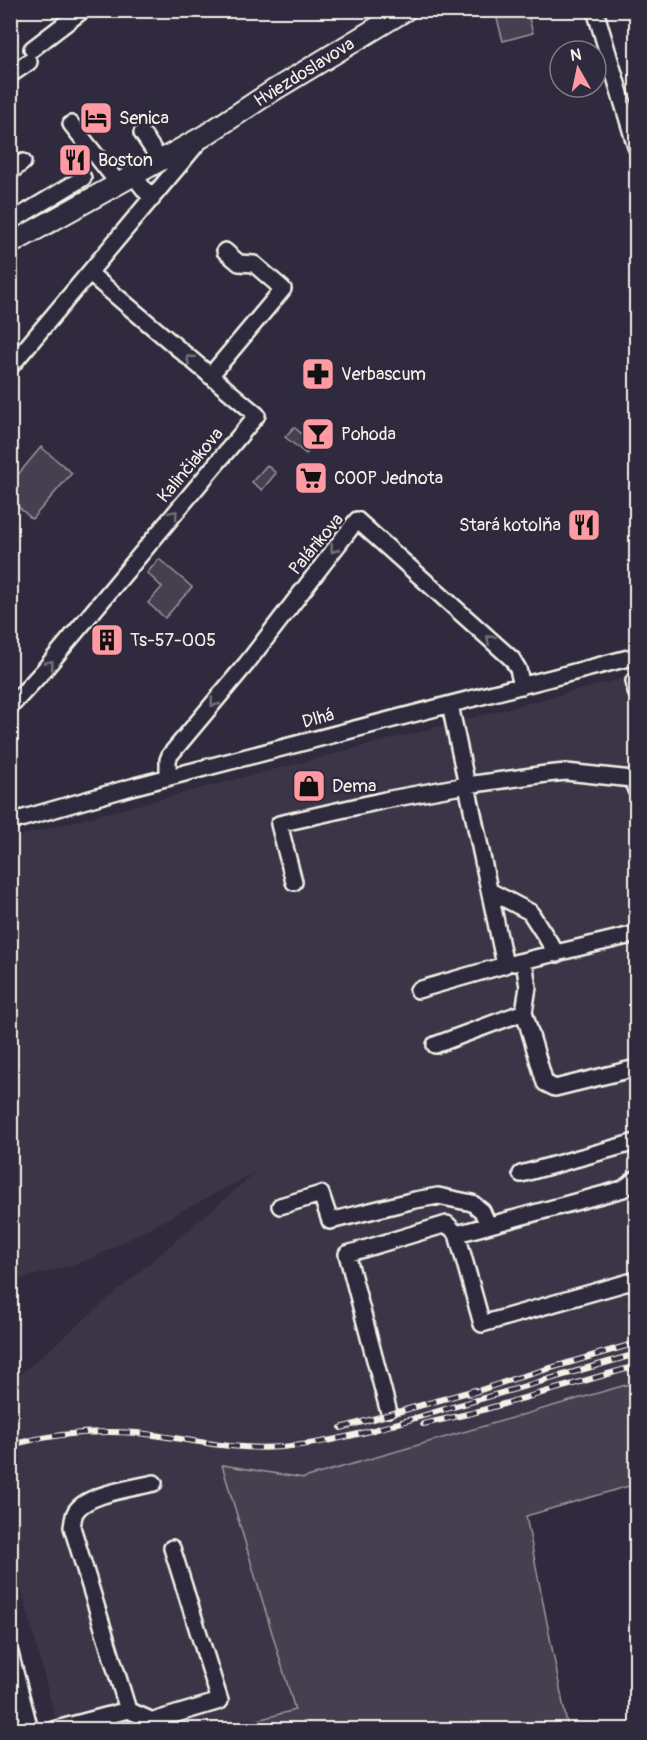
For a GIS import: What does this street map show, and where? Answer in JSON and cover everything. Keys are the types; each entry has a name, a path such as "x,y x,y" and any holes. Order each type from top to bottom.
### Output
{"main road":[{"name":"Hviezdoslavova","path":"12,234 126,179 204,136 274,90 406,10"}],"street":[{"path":"10,75 83,10"},
{"path":"596,10 636,147"},
{"path":"71,124 126,179 152,200"},
{"path":"142,133 160,160"},
{"name":"Hviezdoslavova","path":"10,368 204,136"},
{"path":"10,172 23,162"},
{"path":"12,234 83,178"},
{"path":"210,376 283,289 254,264 239,263 225,251"},
{"name":"Kalinčiakova","path":"10,707 44,670 256,415 89,273"},
{"name":"Palárikova","path":"168,778 170,755 247,663 357,520 512,659 518,669 522,686"},
{"name":"Dlhá","path":"10,822 168,778 636,656"},
{"path":"450,705 505,965"},
{"path":"294,882 279,824 385,800 467,785 566,772 635,781"},
{"path":"490,891 530,912 557,954"},
{"path":"418,990 505,965 636,934"},
{"path":"524,962 528,987 524,1012 545,1083 555,1088 636,1068"},
{"path":"435,1045 524,1012"},
{"path":"521,1174 636,1142"},
{"path":"457,1234 623,1189 636,1179"},
{"path":"280,1206 321,1194 330,1221 438,1196 472,1203 482,1211 488,1225"},
{"path":"388,1409 347,1254 447,1224 457,1234 482,1324 636,1280"},
{"path":"128,1710 72,1527 75,1513 83,1504 98,1497 154,1484"},
{"path":"53,1730 128,1710 153,1722 220,1701 172,1548"},
{"path":"10,1653 30,1730"}],"shaded area":[{"path":"495,11 527,11 533,33 503,41"},
{"path":"294,427 314,445 306,454 285,437"},
{"path":"41,447 72,473 32,519 11,500 11,483"},
{"path":"267,465 276,473 262,490 252,482"},
{"path":"159,559 192,587 165,618 148,603 162,587 147,573"},
{"path":"636,675 636,1382 304,1478 222,1465 295,1711 224,1730 58,1729 11,1549 10,1383 256,1172 91,1259 15,1281 10,1265 11,838"},
{"path":"636,1382 636,1484 526,1516 568,1729 224,1729 295,1710 222,1465 304,1478"}],"railway":[{"path":"469,1394 636,1343"},
{"path":"10,1445 57,1436 105,1432 137,1433 244,1447 303,1445 368,1432 636,1354"},
{"path":"423,1424 472,1413 636,1366"},
{"path":"341,1428 475,1390"}],"place":[{"name":"Senica","path":"96,118"},
{"name":"Boston","path":"75,160"},
{"name":"Verbascum","path":"318,374"},
{"name":"Pohoda","path":"318,434"},
{"name":"COOP Jednota","path":"311,478"},
{"name":"Stará kotolňa","path":"584,525"},
{"name":"Ts-57-005","path":"107,640"},
{"name":"Dema","path":"309,786"}]}
